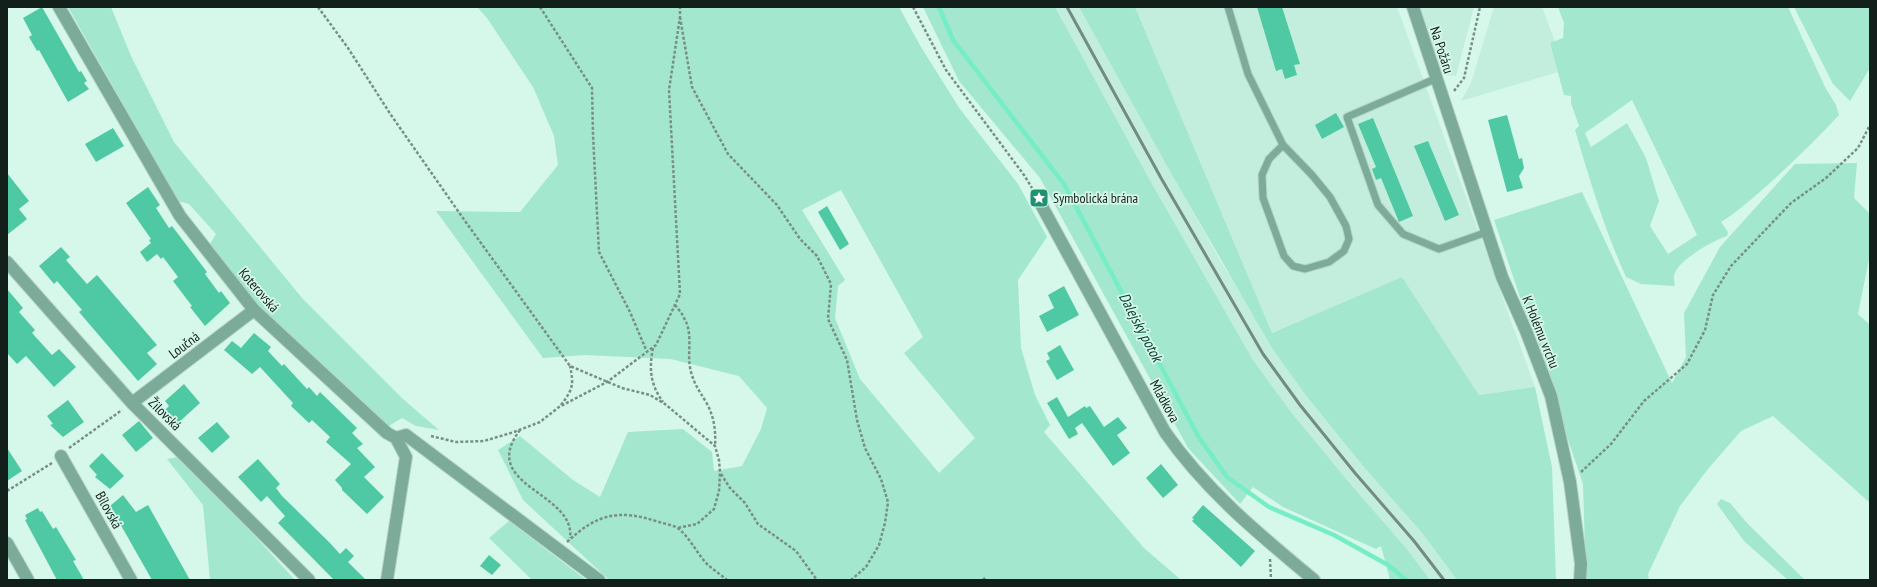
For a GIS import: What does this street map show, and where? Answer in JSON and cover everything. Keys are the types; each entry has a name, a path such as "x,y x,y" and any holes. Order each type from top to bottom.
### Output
{"street":[{"name":"Koterovská","path":"59,7 180,216 254,310 387,433 396,438 406,458 387,580"},
{"name":"Na Požáru","path":"1413,7 1445,102"},
{"name":"K Holému vrchu","path":"1445,102 1502,278 1526,331 1551,396 1570,482 1580,564 1580,580"},
{"name":"Mládkova","path":"1038,199 1110,333 1169,438 1184,459 1226,504 1314,580"},
{"name":"Žilovská","path":"7,262 132,403 310,580"},
{"name":"Loučná","path":"132,403 254,310"},
{"path":"396,438 406,435 599,580"},
{"name":"Bílovská","path":"61,456 131,580"},
{"path":"7,543 28,580"}],"lane":[{"path":"1228,7 1248,74 1282,145 1312,175 1330,197 1346,226 1349,239 1344,251 1329,262 1305,269 1293,266 1284,256 1263,198 1262,174 1269,158 1282,145"},
{"path":"1436,79 1348,117 1378,205 1403,234 1439,249 1487,232"}],"path":[{"path":"318,7 348,48 391,115 465,221 570,366 573,383 570,393 559,406 540,422 484,441 456,442 430,436"},
{"path":"540,7 592,88 599,252 630,312 647,352"},
{"path":"559,406 607,382 656,346 680,294 669,90 680,17 680,7"},
{"path":"913,7 946,70 1024,175 1038,199"},
{"path":"1445,102 1464,78 1480,7"},
{"path":"680,17 692,87 728,154 777,205 800,239 817,256 831,284 828,319 847,360 857,420 865,448 881,479 888,502 885,523 879,545 866,567 851,580"},
{"path":"1570,482 1611,444 1644,401 1688,364 1705,330 1713,295 1731,266 1791,203 1826,178 1858,148 1870,125"},
{"path":"675,305 687,325 690,338 689,366 697,390 705,400 712,414 715,426 715,446 719,460 720,473 719,491 714,509 697,524 677,528"},
{"path":"653,348 651,365 653,385 665,404"},
{"path":"570,366 633,392 650,395 665,404 715,446"},
{"path":"70,448 132,403"},
{"path":"520,430 509,448 509,462 521,479 566,518 572,530 570,539"},
{"path":"7,491 48,466"},
{"path":"720,473 730,488 745,503 758,524 796,551 816,580"},
{"path":"559,549 588,523 615,515 640,517 677,528 688,538 708,564 727,580"},
{"path":"1271,580 1269,562 1274,547"},
{"path":"982,580 986,577"}],"shaded area":[{"path":"68,7 111,7 131,56 174,142 302,298 403,399 439,430 416,426 402,418 387,427 263,312 210,244 216,234 189,204 178,201"},
{"path":"477,7 899,7 921,47 960,109 1018,184 1047,237 1018,280 1021,348 1035,395 1050,425 1044,432 1144,548 1181,580 609,580 523,500 498,450 520,436 573,480 600,497 628,432 683,429 712,452 714,471 742,466 761,429 767,408 739,376 671,359 585,355 543,358 436,211 520,212 558,165 554,136 533,87 487,18","holes":["841,190 923,337 904,353 975,438 939,473 860,379 835,318 838,286 845,280 802,210"]},
{"path":"923,7 1055,7 1152,184 1253,360 1291,412 1406,548 1430,580 1390,580 1381,546 1376,549 1283,507 1253,487 1240,504 1188,448 1040,178 959,81"},
{"path":"1055,7 1079,7 1221,262 1308,398 1363,466 1423,534 1457,580 1430,580 1406,548 1291,412 1253,360 1152,184"},
{"path":"1079,7 1135,7 1272,333 1402,277 1479,395 1535,387 1552,467 1556,580 1457,580 1423,534 1363,466 1308,398 1272,348 1171,173"},
{"path":"1135,7 1397,7 1535,387 1479,395 1402,277 1272,333"},
{"path":"1418,7 1474,7 1456,76 1442,75"},
{"path":"1494,7 1542,7 1555,42 1550,43 1558,72 1461,101 1471,83"},
{"path":"1558,7 1788,7 1825,87 1836,105 1839,115 1792,163 1742,207 1721,222 1728,232 1727,236 1706,246 1683,262 1674,274 1675,286 1641,284 1626,277 1618,259 1598,204 1575,130 1579,126 1571,103 1571,96 1564,95 1550,43 1563,38 1564,23","holes":["1632,100 1697,235 1668,254 1650,226 1659,201 1646,158 1627,123 1591,147 1585,133"]},
{"path":"1794,7 1870,7 1870,68 1850,101 1833,84"},
{"path":"1857,163 1854,198 1870,214 1870,254 1858,314 1870,325 1870,503 1773,416 1741,431 1708,469 1680,506 1648,574 1649,580 1586,580 1583,484 1494,220 1582,192 1672,383 1686,357 1684,313 1720,247 1795,164"},
{"path":"182,456 295,580 210,580 203,505 167,459"},
{"path":"1721,499 1730,503 1747,523 1805,580 1788,580 1744,541 1717,504"},
{"path":"509,521 586,580 532,580 489,538"}],"building":[{"path":"42,7 79,72 81,71 87,81 84,83 89,89 68,102 39,50 37,51 29,37 32,35 23,18"},
{"path":"1257,7 1282,7 1300,64 1294,65 1297,75 1285,79 1282,69 1276,71"},
{"path":"1336,113 1344,127 1322,139 1315,125"},
{"path":"1507,115 1519,159 1522,158 1524,168 1519,176 1523,188 1507,192 1488,120"},
{"path":"1373,118 1413,216 1399,222 1381,178 1376,180 1372,169 1376,167 1358,124"},
{"path":"113,128 124,146 96,162 85,144"},
{"path":"1428,141 1459,215 1445,221 1414,146"},
{"path":"7,173 29,201 19,209 27,219 7,235"},
{"path":"148,187 160,205 156,208 169,228 172,226 207,272 205,274 219,293 221,291 230,303 205,326 190,307 192,306 173,281 178,277 163,257 161,259 157,254 147,262 140,252 151,243 149,240 151,239 126,203"},
{"path":"827,206 849,244 840,250 818,212"},
{"path":"61,247 70,257 66,260 87,284 97,275 157,345 147,353 157,364 138,381 79,312 82,310 57,281 54,284 39,266"},
{"path":"1064,286 1079,315 1047,332 1039,316 1054,308 1048,295"},
{"path":"7,289 23,308 19,312 35,330 32,333 52,355 59,349 76,367 54,387 26,356 17,364 7,353"},
{"path":"254,333 271,347 268,351 282,366 284,364 307,389 309,387 317,396 320,392 357,428 352,433 363,444 357,448 375,467 364,477 384,497 367,514 342,490 335,480 351,464 326,442 330,437 312,420 309,423 291,406 293,403 260,367 252,374 224,350 232,341 241,348"},
{"path":"1060,345 1074,370 1057,380 1046,361 1050,359 1047,353"},
{"path":"184,384 200,403 177,424 165,410 169,406 165,401"},
{"path":"1057,397 1068,417 1085,406 1086,408 1090,406 1104,427 1118,417 1127,428 1117,435 1130,453 1113,466 1082,423 1075,428 1078,434 1069,439 1047,403"},
{"path":"68,400 84,422 63,437 50,425 53,424 47,416"},
{"path":"139,421 153,438 136,452 122,435"},
{"path":"217,422 230,437 212,453 198,438"},
{"path":"7,448 22,471 7,481"},
{"path":"102,453 124,476 110,489 95,477 97,475 89,466"},
{"path":"258,459 280,484 276,488 282,496 340,554 346,548 354,556 348,562 366,580 334,580 278,523 285,516 267,496 261,502 238,477"},
{"path":"1161,464 1178,485 1163,498 1146,478"},
{"path":"123,495 136,512 148,505 190,580 152,580 110,506"},
{"path":"1203,505 1255,551 1241,567 1192,521 1194,519 1192,518"},
{"path":"38,508 40,512 42,511 53,529 56,527 76,560 73,561 84,580 57,580 25,520 27,519 25,515"},
{"path":"489,555 501,565 492,575 480,566"}],"waterway":[{"name":"Dalejský potok","path":"939,7 953,40 1064,184 1198,436 1227,477 1269,507 1334,535 1388,565 1406,580"}],"railway":[{"path":"1067,7 1161,178 1263,354 1300,405 1355,473 1414,541 1444,580"}],"place":[{"name":"Symbolická brána","path":"1039,198"}]}
